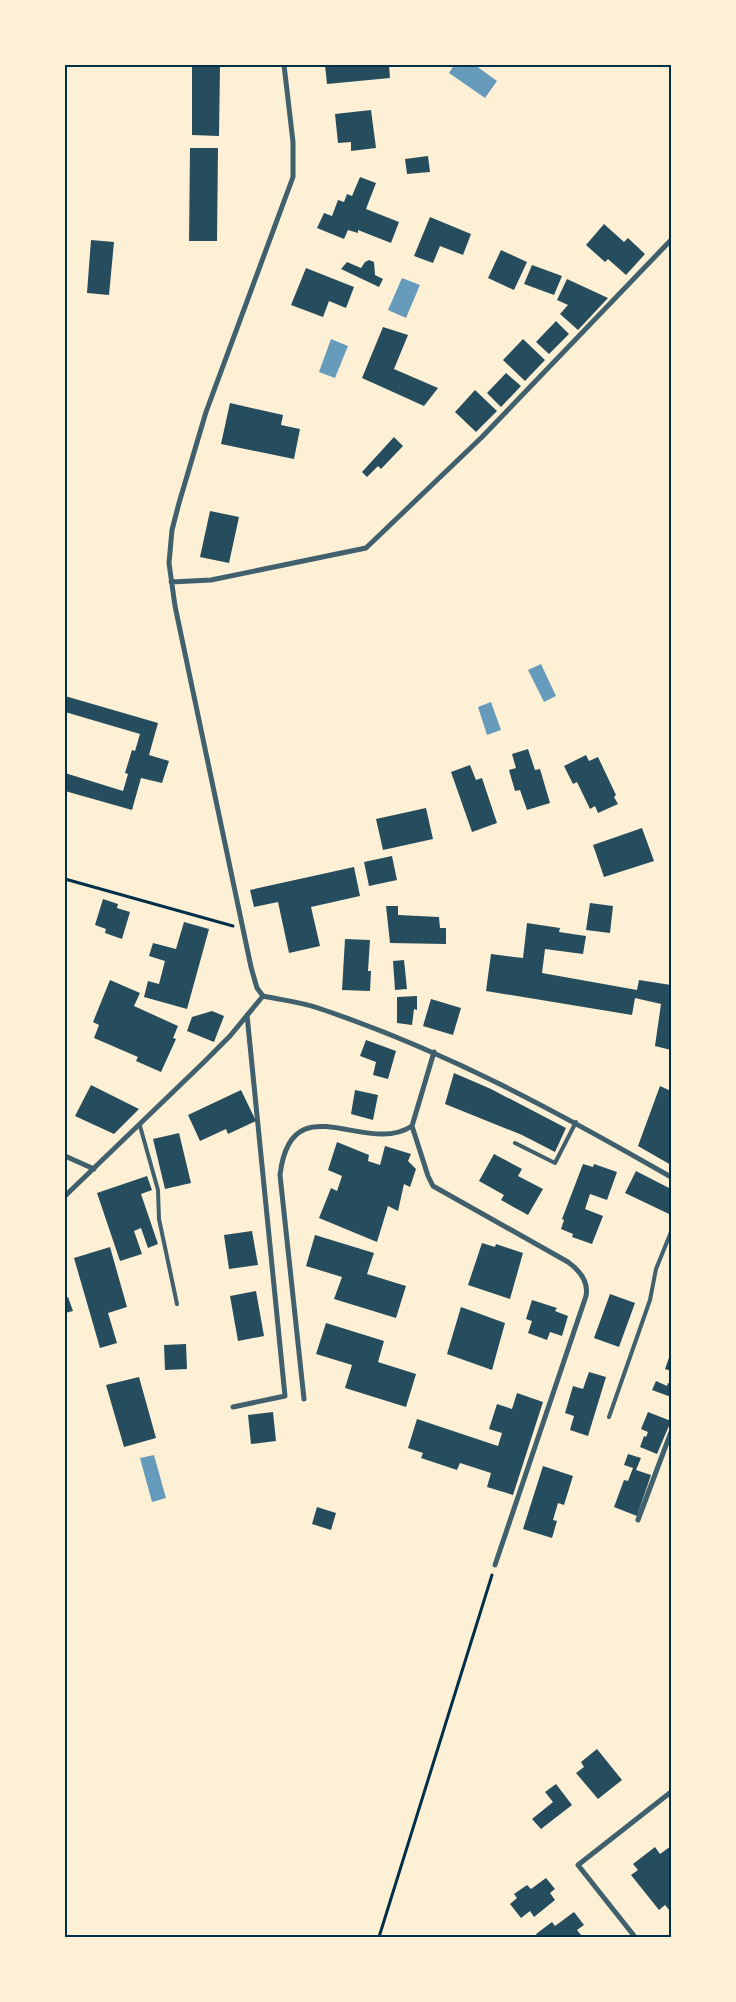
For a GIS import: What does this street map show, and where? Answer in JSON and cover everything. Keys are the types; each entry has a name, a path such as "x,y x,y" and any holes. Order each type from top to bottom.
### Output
{"street":[{"path":"284,65 293,142 293,177 198,437 172,530 169,563 171,582 251,967 257,988 263,996 317,1007 471,1068 576,1122 671,1177"},
{"path":"171,582 211,580 366,548 482,437 671,240"},
{"path":"65,1196 140,1126 230,1036 246,1014 263,996"},
{"path":"233,1407 285,1396 246,1014"},
{"path":"434,1052 412,1126 433,1186 568,1262 581,1274 586,1286 586,1296 495,1565"},
{"path":"304,1399 280,1175 286,1149 297,1134 310,1126 383,1134 398,1132 412,1126"},
{"path":"65,1156 94,1169"},
{"path":"638,1520 671,1432"},
{"path":"635,1937 578,1865 671,1792"}],"lane":[{"path":"515,1143 555,1163 576,1122"},
{"path":"140,1126 158,1190 159,1219 177,1304"},
{"path":"609,1417 650,1300 656,1268 671,1232"}],"path":[{"path":"65,879 243,928"},
{"path":"379,1937 495,1565"}],"water":[{"path":"454,65 475,65 497,81 485,98 449,73"},
{"path":"402,278 420,285 406,318 388,310"},
{"path":"331,339 348,346 335,378 319,372"},
{"path":"541,664 556,696 544,702 528,670"},
{"path":"491,702 501,730 487,735 478,707"},
{"path":"154,1455 166,1498 152,1502 140,1458"}],"building":[{"path":"192,65 220,65 219,136 192,135"},
{"path":"325,65 389,65 390,78 327,84"},
{"path":"371,110 376,148 351,151 351,142 338,143 335,114"},
{"path":"190,148 218,148 217,241 189,241"},
{"path":"428,156 430,172 407,174 405,159"},
{"path":"360,177 376,183 366,209 399,222 391,243 358,230 358,233 348,230 344,239 317,228 324,213 332,216 338,200 344,202 347,194 352,196"},
{"path":"430,217 471,234 463,255 440,246 433,263 414,256"},
{"path":"604,224 624,242 628,238 645,254 626,275 608,259 605,262 586,245"},
{"path":"91,240 114,242 109,295 87,293"},
{"path":"501,250 527,262 514,290 488,278"},
{"path":"369,260 374,262 375,275 383,279 379,287 341,269 347,262 361,268"},
{"path":"532,265 562,276 554,295 524,284"},
{"path":"306,268 354,287 346,308 329,301 323,317 291,305"},
{"path":"567,279 608,298 578,330 560,314 568,305 557,300"},
{"path":"556,321 569,334 549,354 536,342"},
{"path":"383,327 408,335 394,369 438,388 424,406 362,378"},
{"path":"523,339 545,360 525,381 503,360"},
{"path":"506,373 521,386 501,407 487,393"},
{"path":"475,390 497,411 476,432 455,412"},
{"path":"230,403 283,415 281,425 300,429 294,459 221,444"},
{"path":"394,437 403,446 381,469 378,466 367,477 362,472"},
{"path":"210,511 239,517 229,563 200,557"},
{"path":"65,696 158,723 149,755 169,761 162,783 141,778 132,810 65,791 65,773 123,791 128,774 125,773 132,750 135,751 140,734 65,712"},
{"path":"528,749 535,770 540,769 550,803 527,810 520,790 515,791 509,770 516,768 512,754"},
{"path":"586,755 589,761 598,757 616,795 614,797 618,804 598,813 595,806 590,809 577,782 573,784 564,766"},
{"path":"470,765 476,780 482,778 497,823 472,832 451,772"},
{"path":"426,808 433,839 383,850 376,819"},
{"path":"642,828 654,861 604,877 593,845"},
{"path":"392,856 397,880 369,886 364,862"},
{"path":"354,867 360,896 311,907 320,946 289,953 278,902 254,907 250,890"},
{"path":"103,899 118,904 117,908 130,912 122,939 105,933 106,929 95,925"},
{"path":"590,903 613,906 610,933 586,930"},
{"path":"386,906 398,906 398,915 439,917 440,928 446,928 446,944 390,943"},
{"path":"184,922 209,929 187,1009 144,997 148,981 159,984 165,961 149,956 153,943 176,949"},
{"path":"527,923 560,928 559,932 586,936 583,954 545,949 542,973 637,990 639,980 671,985 671,1050 655,1046 661,1004 635,998 632,1015 486,991 491,954 523,958"},
{"path":"345,939 370,940 368,971 371,971 370,991 342,990"},
{"path":"404,960 407,989 395,990 393,961"},
{"path":"110,980 140,993 134,1006 178,1026 173,1038 176,1039 161,1072 136,1061 138,1057 94,1038 99,1025 93,1022"},
{"path":"417,996 417,1010 414,1009 412,1025 397,1023 397,997"},
{"path":"431,999 461,1008 453,1035 423,1026"},
{"path":"212,1011 224,1016 214,1042 187,1031 192,1017"},
{"path":"366,1040 396,1051 388,1079 373,1075 376,1062 360,1056"},
{"path":"454,1073 491,1089 566,1128 555,1152 522,1135 445,1104"},
{"path":"91,1085 139,1109 114,1134 75,1116"},
{"path":"660,1086 671,1091 671,1165 638,1146"},
{"path":"241,1090 256,1121 228,1134 226,1129 200,1141 188,1115"},
{"path":"355,1090 378,1095 373,1120 351,1114"},
{"path":"179,1133 191,1183 165,1189 153,1139"},
{"path":"337,1142 369,1155 368,1161 380,1165 385,1146 411,1154 408,1161 416,1169 410,1187 404,1184 398,1211 388,1206 377,1242 319,1218 331,1188 337,1191 342,1176 328,1170"},
{"path":"494,1154 522,1169 518,1176 543,1189 528,1215 501,1200 504,1195 479,1181"},
{"path":"583,1164 593,1167 594,1164 617,1172 607,1200 590,1194 585,1209 603,1216 592,1244 572,1237 573,1234 561,1229 564,1220 562,1219"},
{"path":"636,1171 671,1189 671,1209 669,1214 625,1193"},
{"path":"147,1176 152,1190 141,1194 158,1244 148,1248 141,1228 134,1231 142,1254 120,1261 97,1193"},
{"path":"252,1231 258,1265 229,1269 224,1235"},
{"path":"315,1235 374,1253 367,1274 406,1286 396,1318 334,1299 342,1277 306,1266"},
{"path":"482,1243 495,1247 496,1244 523,1253 510,1299 468,1285"},
{"path":"110,1247 127,1307 108,1313 117,1343 100,1348 74,1258"},
{"path":"256,1291 264,1336 238,1341 230,1296"},
{"path":"610,1294 635,1303 619,1347 594,1338"},
{"path":"68,1297 73,1311 65,1313 65,1298"},
{"path":"532,1300 557,1308 555,1311 568,1316 562,1336 550,1332 547,1340 528,1333 532,1321 526,1319"},
{"path":"461,1307 505,1323 492,1370 447,1354"},
{"path":"326,1323 384,1341 378,1362 416,1374 406,1407 345,1388 352,1365 316,1354"},
{"path":"186,1344 187,1369 165,1370 164,1345"},
{"path":"671,1352 671,1371 665,1369"},
{"path":"589,1372 606,1377 588,1436 570,1430 574,1416 565,1413 573,1386 583,1389"},
{"path":"139,1377 156,1438 124,1447 106,1385"},
{"path":"656,1381 667,1386 668,1383 671,1384 671,1397 652,1390"},
{"path":"517,1393 543,1402 513,1495 487,1487 491,1473 460,1463 457,1470 421,1458 423,1453 408,1448 417,1419 498,1446 502,1433 489,1429 497,1404 512,1409"},
{"path":"273,1412 276,1441 251,1444 248,1415"},
{"path":"648,1412 671,1421 657,1454 640,1447 644,1436 646,1437 648,1432 641,1429"},
{"path":"628,1454 641,1458 636,1470 651,1475 637,1516 614,1507 624,1480 628,1481 633,1468 624,1465"},
{"path":"543,1466 573,1476 564,1505 558,1503 553,1520 557,1521 552,1538 523,1529"},
{"path":"317,1507 336,1513 331,1530 312,1524"},
{"path":"597,1749 622,1780 598,1799 576,1773 584,1767 581,1762"},
{"path":"556,1784 572,1805 541,1829 532,1819 553,1802 545,1792"},
{"path":"671,1846 671,1910 665,1905 659,1910 631,1875 638,1870 633,1864 655,1847 660,1854"},
{"path":"546,1878 555,1889 550,1893 555,1900 534,1917 530,1911 521,1918 510,1904 517,1898 514,1894 527,1885 531,1889"},
{"path":"574,1912 584,1925 577,1930 581,1935 579,1937 538,1937 536,1934 552,1922 555,1926"}]}
